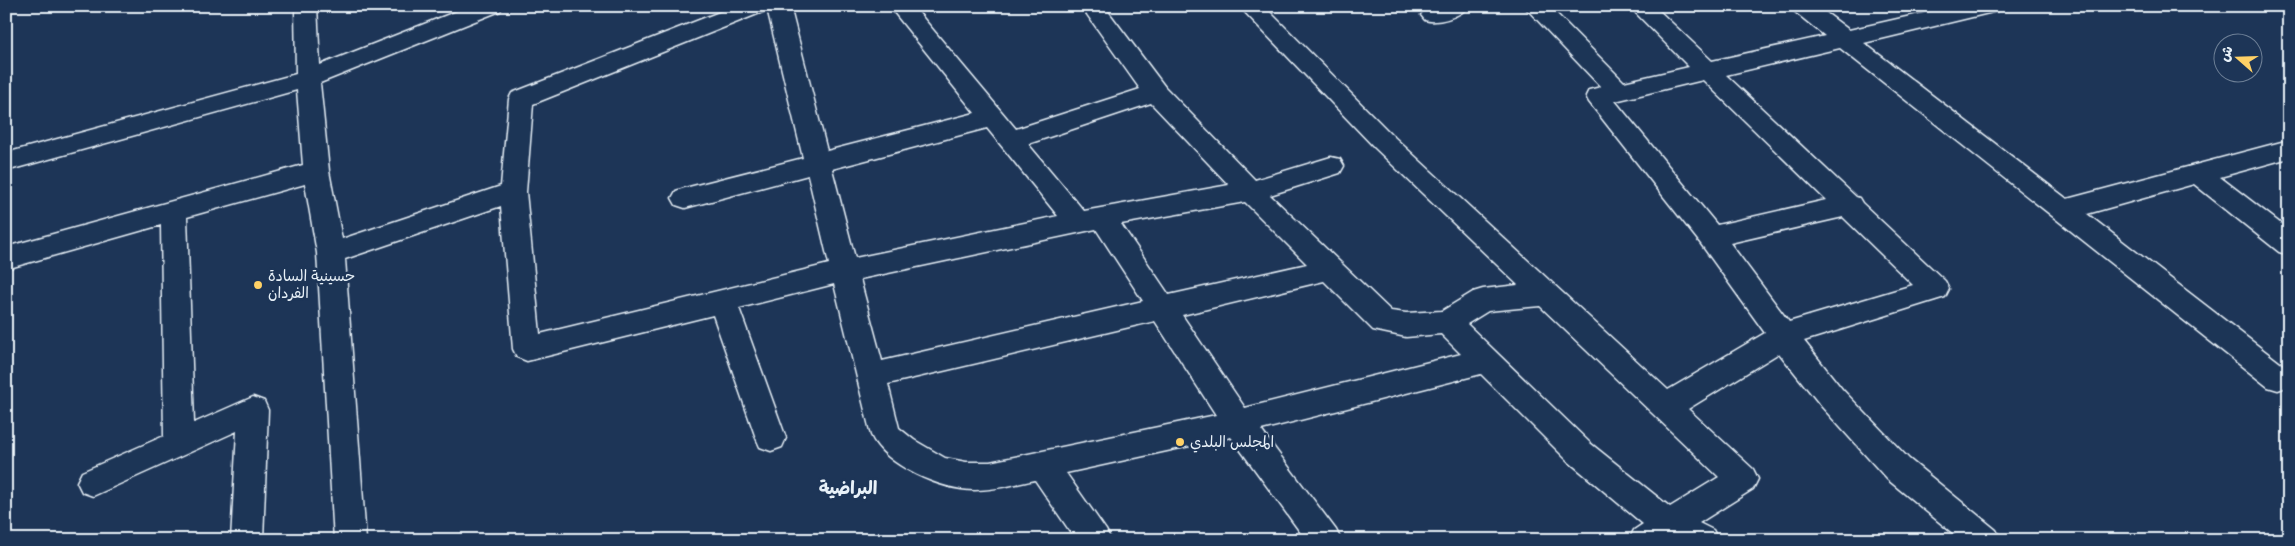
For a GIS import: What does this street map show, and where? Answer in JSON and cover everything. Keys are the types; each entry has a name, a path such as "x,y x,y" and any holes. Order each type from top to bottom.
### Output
{"street":[{"path":"306,6 308,79 316,171 331,253 350,540"},
{"path":"6,162 308,79 492,6"},
{"path":"758,6 521,99 513,192 526,349 845,271 1090,220 1250,191 1331,166"},
{"path":"778,6 886,435 899,448 915,458 965,476 990,476 1238,423 1487,360"},
{"path":"900,6 1010,140 1090,220 1161,307 1238,423 1325,540"},
{"path":"1092,6 1156,93 1250,191 1383,322 1406,325 1447,322 1483,300 1546,294"},
{"path":"1250,6 1384,142 1742,479 1656,532"},
{"path":"1433,14 1458,6"},
{"path":"1535,6 1619,91"},
{"path":"1640,6 1706,71 1850,205 1935,289 1783,336 1666,407"},
{"path":"1802,6 2278,378"},
{"path":"1981,7 1598,96 1711,237 1783,336 1832,398 1898,469 1985,540"},
{"path":"1010,140 1156,93"},
{"path":"685,198 991,118"},
{"path":"2064,210 2289,149"},
{"path":"6,258 316,171"},
{"path":"2198,174 2289,245"},
{"path":"331,253 513,192"},
{"path":"1711,237 1850,205"},
{"path":"174,211 179,444"},
{"path":"871,376 1161,307 1331,269"},
{"path":"722,301 771,438"},
{"path":"1447,322 1579,452 1656,532 1702,540"},
{"path":"93,482 253,410 247,540"},
{"path":"1042,464 1095,540"}],"place":[{"name":"حسينية السادة الفردان","path":"258,285"},
{"name":"المجلس البلدي","path":"1180,442"}],"district":[{"name":"البراضية","path":"848,488"}]}
